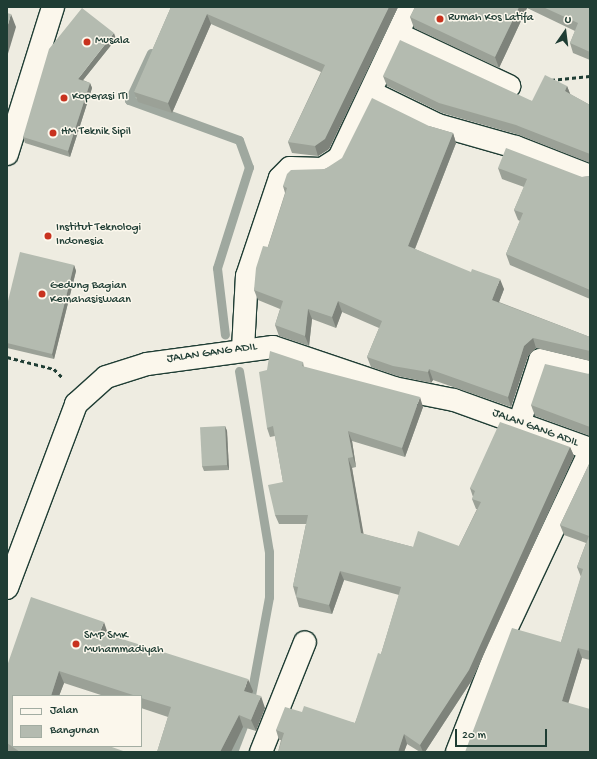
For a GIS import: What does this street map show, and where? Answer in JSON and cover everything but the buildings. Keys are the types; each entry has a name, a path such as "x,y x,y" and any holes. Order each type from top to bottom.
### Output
{"street":[{"path":"7,154 53,7"},
{"path":"243,349 247,276 280,178 290,168 330,166 347,145 410,7"},
{"path":"398,34 509,86"},
{"path":"372,93 438,125 516,147 590,176"},
{"name":"JALAN GANG ADIL","path":"7,588 65,424 82,396 97,383 125,369 216,352 273,347 293,352 394,388 454,400 590,450"},
{"path":"519,424 540,360 590,372"},
{"path":"458,752 501,640 590,450"},
{"path":"261,752 305,642"}],"path":[{"path":"509,86 590,76"},
{"path":"7,357 54,369 82,396"}],"waterway":[{"path":"151,53 129,100 239,140 249,167 217,268 225,335"},
{"path":"239,371 269,552 269,597 249,706"},
{"path":"233,752 246,718"}],"place":[{"name":"Rumah Kos Latifa","path":"440,19"},
{"name":"Musala","path":"87,42"},
{"name":"Koperasi ITI","path":"64,98"},
{"name":"HM Teknik Sipil","path":"53,133"},
{"name":"Institut Teknologi Indonesia","path":"48,236"},
{"name":"Gedung Bagian Kemahasiswaan","path":"42,294"},
{"name":"SMP SMK Muhammadiyah","path":"76,644"}]}
